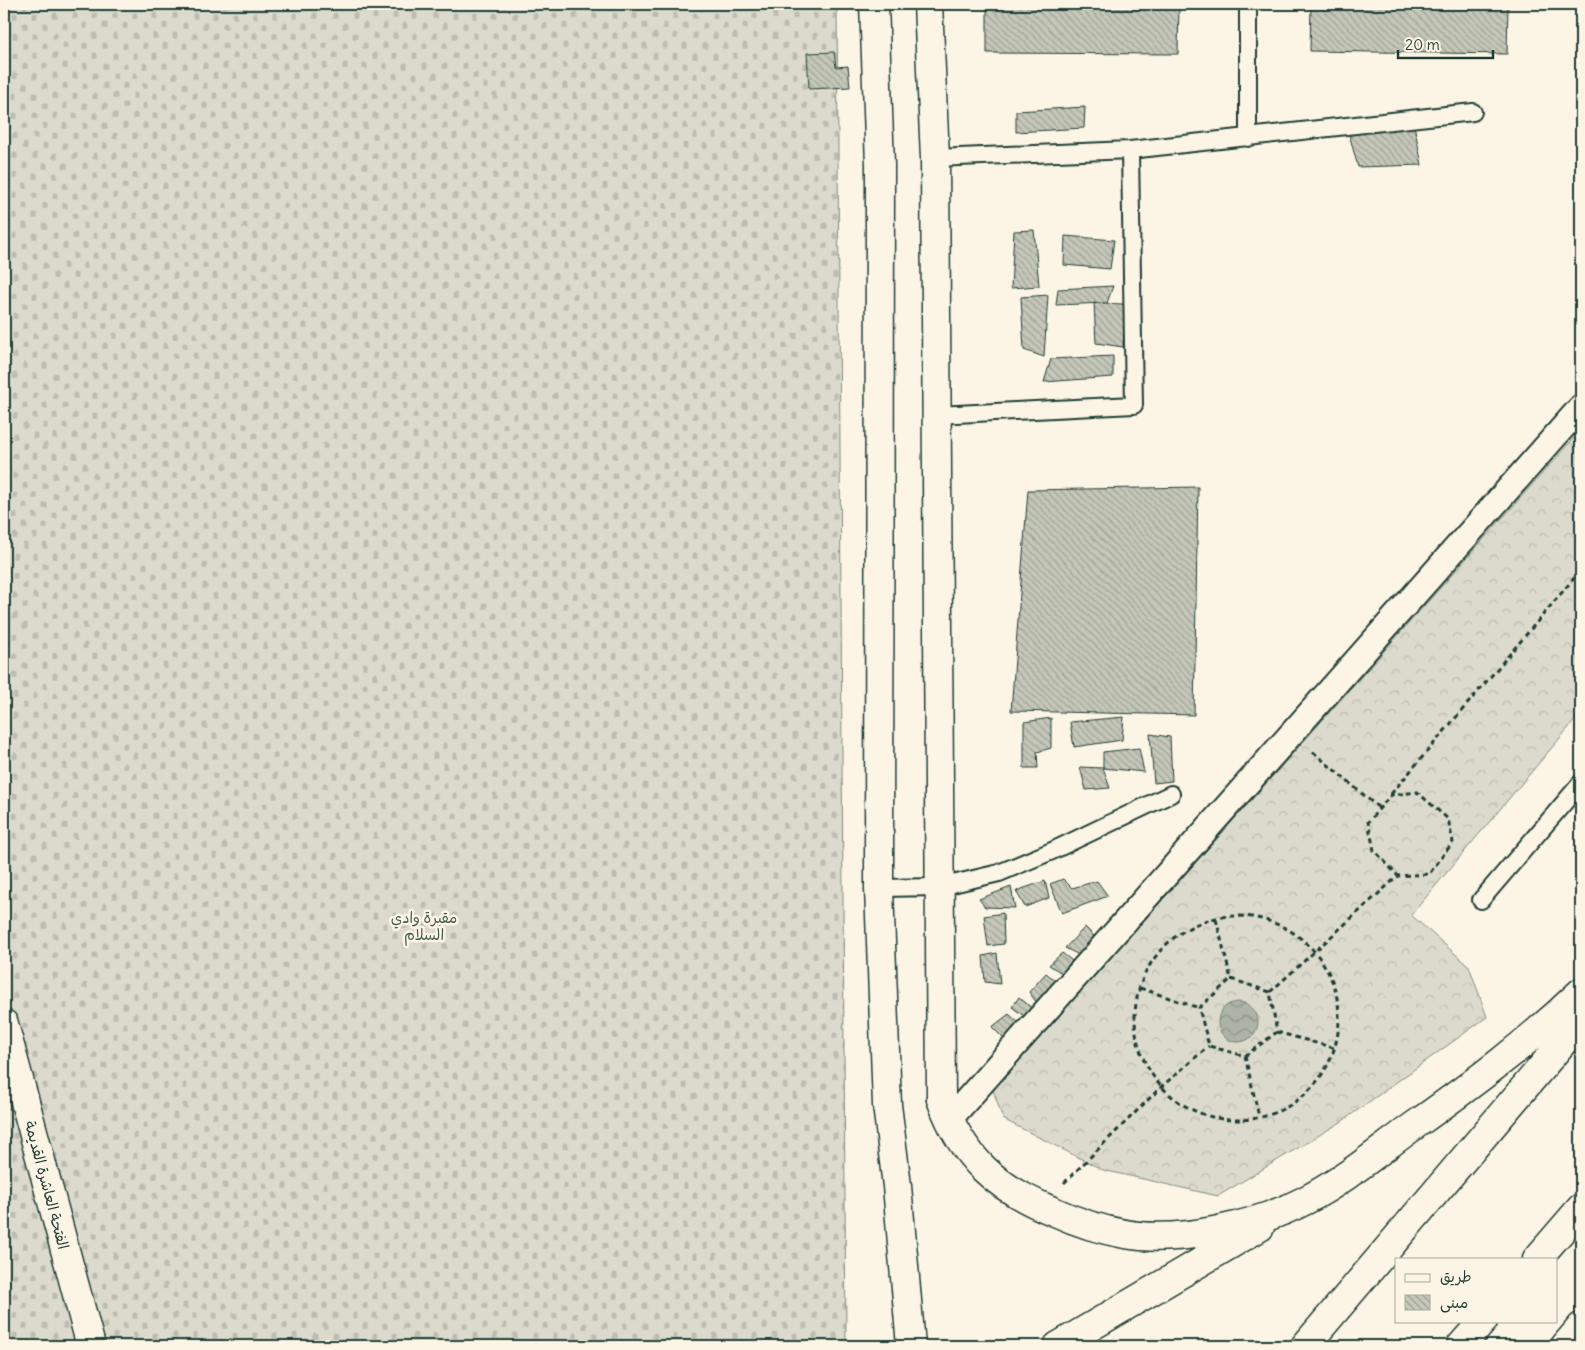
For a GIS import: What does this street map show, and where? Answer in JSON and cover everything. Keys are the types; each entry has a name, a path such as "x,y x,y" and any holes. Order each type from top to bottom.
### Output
{"main road":[{"path":"874,4 880,165 879,888 887,1105 897,1186 910,1346"},
{"path":"928,4 935,158 940,887 945,1110 958,1139 991,1177 1040,1206 1075,1220 1127,1234 1160,1236 1203,1233 1241,1224 1306,1200"},
{"path":"1058,1346 1306,1200 1475,1083 1522,1047 1581,992"},
{"path":"1305,1346 1581,1021"},
{"name":"الفتحة العاشرة القديمة","path":"4,1024 91,1346"},
{"path":"1538,1258 1581,1208"},
{"path":"1461,1346 1482,1322"},
{"path":"1565,1346 1581,1327"}],"street":[{"path":"945,1110 1292,734 1581,407"}],"lane":[{"path":"1248,4 1248,138"},
{"path":"935,158 1130,150 1473,112"},
{"path":"936,415 1134,405 1130,150"},
{"path":"1480,900 1581,783"},
{"path":"879,888 940,887 999,873 1052,851 1171,794"}],"path":[{"path":"1398,876 1374,850 1368,822 1581,570"},
{"path":"1292,734 1379,808"},
{"path":"1270,992 1398,876 1429,874 1453,842 1448,818 1417,792 1391,795"},
{"path":"1235,915 1270,920 1301,937 1315,952 1324,963 1338,996 1339,1031 1329,1064 1308,1093 1281,1111 1249,1120 1217,1118 1186,1107 1161,1087 1143,1060 1135,1028 1137,996 1140,988 1149,966 1170,941 1200,922 1235,915"},
{"path":"1216,919 1231,979"},
{"path":"1231,979 1270,992"},
{"path":"1199,1008 1231,979"},
{"path":"1140,988 1199,1008"},
{"path":"1270,992 1277,1032"},
{"path":"1199,1008 1209,1046"},
{"path":"1277,1032 1334,1048"},
{"path":"1245,1056 1277,1032"},
{"path":"1040,1206 1161,1087 1209,1046"},
{"path":"1209,1046 1245,1056"},
{"path":"1245,1056 1259,1117"}],"green space":[{"name":"مقبرة وادي السلام","path":"4,4 837,4 846,1346 4,1346"},
{"path":"1581,430 1581,713 1411,915 1469,966 1487,1017 1341,1122 1218,1196 1103,1170 1003,1119 993,1090"}],"water":[{"path":"1242,1002 1249,1005 1255,1011 1258,1022 1257,1030 1249,1039 1242,1042 1234,1042 1227,1039 1219,1030 1218,1018 1221,1011 1230,1003"}],"building":[{"path":"987,4 1179,4 1178,54 987,53"},
{"path":"1311,4 1508,4 1507,54 1310,51"},
{"path":"834,52 836,67 848,66 850,87 809,89 807,53"},
{"path":"1085,107 1084,128 1016,132 1016,111"},
{"path":"1414,125 1422,165 1358,167 1349,134"},
{"path":"1034,230 1039,286 1011,288 1014,231"},
{"path":"1065,236 1114,240 1110,269 1064,265"},
{"path":"1113,286 1107,303 1056,305 1058,289"},
{"path":"1048,295 1044,357 1024,350 1021,297"},
{"path":"1094,303 1125,304 1123,347 1096,343"},
{"path":"1113,356 1113,377 1044,382 1051,359"},
{"path":"1198,487 1194,715 1011,711 1028,490"},
{"path":"1124,717 1122,740 1074,747 1070,722"},
{"path":"1051,718 1051,748 1037,752 1038,768 1024,768 1024,722"},
{"path":"1150,734 1170,737 1172,781 1154,783"},
{"path":"1139,748 1144,772 1103,768 1103,752"},
{"path":"1080,767 1103,768 1110,788 1086,790"},
{"path":"1063,879 1072,888 1097,881 1108,896 1062,913 1050,884"},
{"path":"1045,881 1049,898 1025,907 1016,891"},
{"path":"1011,887 1015,908 985,907 979,899"},
{"path":"1003,913 1004,944 988,946 984,916"},
{"path":"1085,927 1097,939 1081,956 1065,948"},
{"path":"997,953 1000,984 985,982 983,956"},
{"path":"1062,953 1076,964 1065,975 1049,965"},
{"path":"1046,973 1056,981 1039,1006 1029,992"},
{"path":"1019,997 1034,1010 1028,1019 1012,1007"},
{"path":"1009,1014 1022,1026 1006,1041 992,1027"}]}
